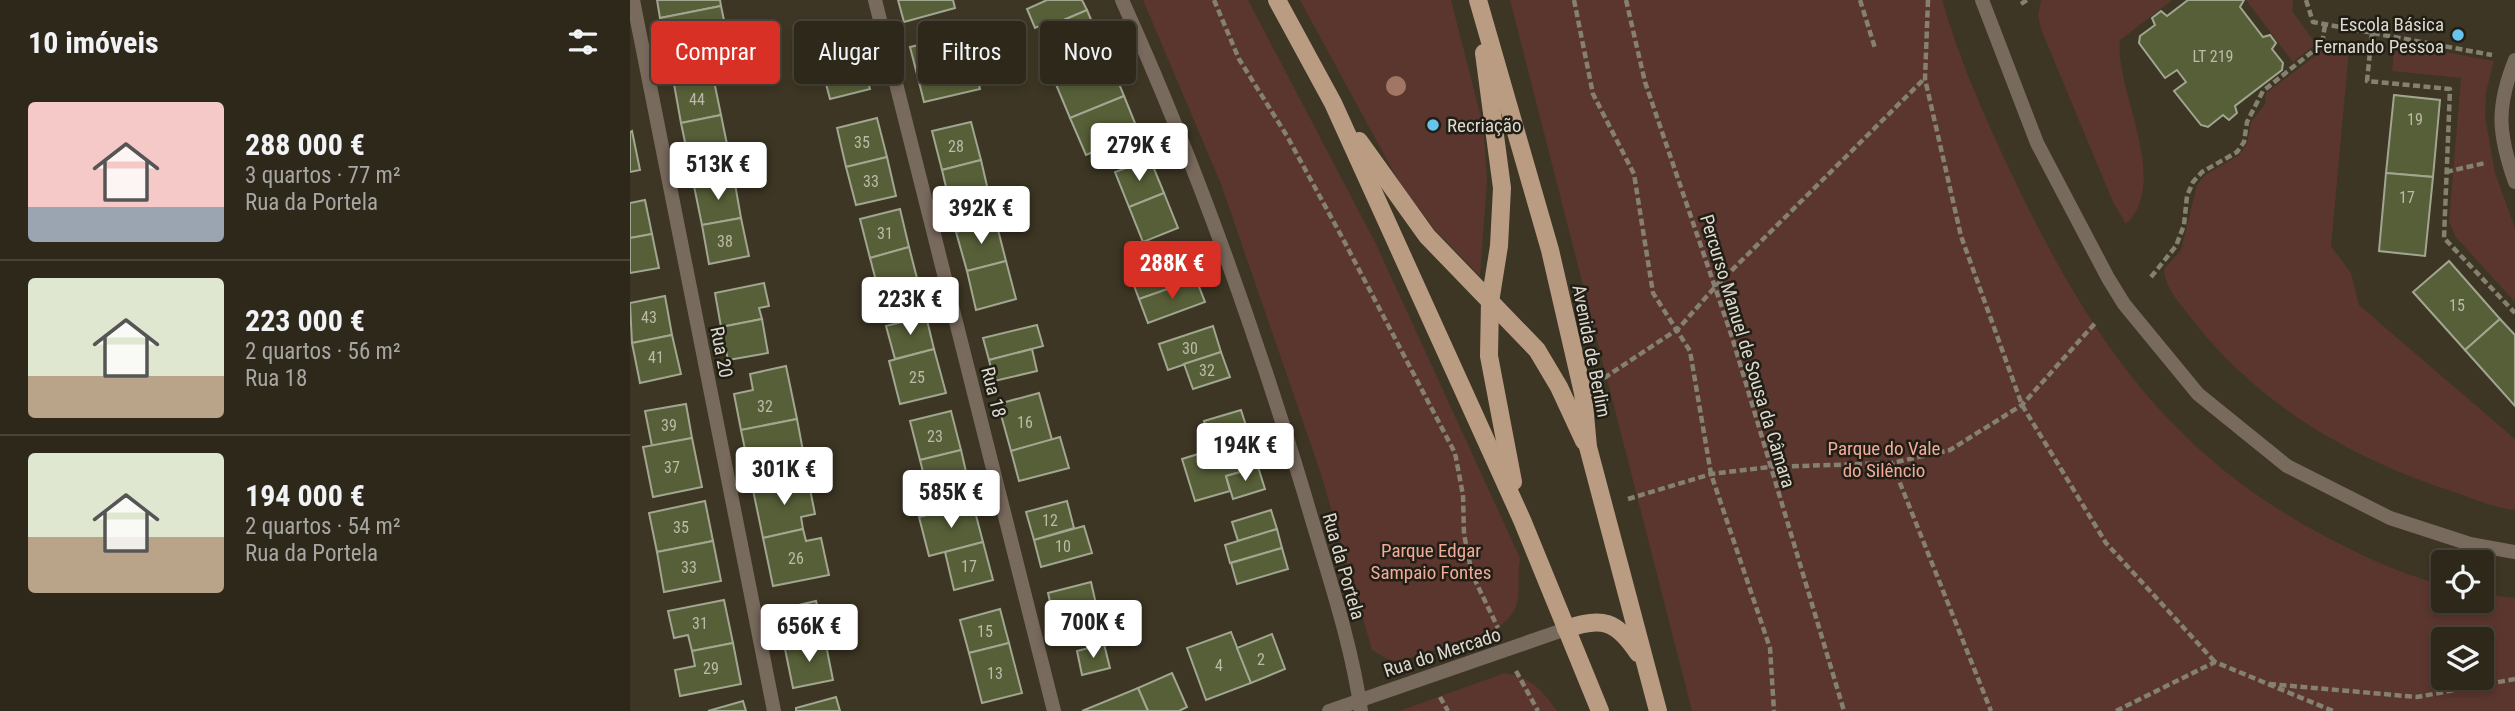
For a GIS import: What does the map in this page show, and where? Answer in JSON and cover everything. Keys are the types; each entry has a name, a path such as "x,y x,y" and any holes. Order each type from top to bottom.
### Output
{"main road":[{"path":"1278,0 1333,103 1522,520 1600,711"},
{"path":"1477,0 1502,188 1499,246 1490,302 1492,382 1522,520"},
{"name":"Avenida de Berlim","path":"1477,0 1550,250 1583,393 1588,447 1658,711"},
{"path":"1333,103 1413,219 1543,359 1588,447"},
{"path":"1566,629 1592,621 1614,625 1627,637 1646,668"}],"street":[{"name":"Rua 20","path":"633,0 775,711"},
{"name":"Rua 18","path":"875,0 1054,711"},
{"name":"Rua da Portela","path":"1122,0 1179,134 1254,338 1318,542 1360,705"},
{"path":"1982,0 2037,142 2108,278 2124,304 2198,394 2287,466 2390,518 2470,544 2515,552"},
{"path":"2515,60 2502,92 2502,137 2515,182"},
{"name":"Rua do Mercado","path":"1329,711 1360,705 1566,629"}],"path":[{"path":"1214,0 1239,59 1287,136 1455,453 1463,495 1464,534 1472,574 1520,681 1538,711"},
{"path":"1574,0 1593,94 1634,174 1653,293 1678,329 1690,351 1695,368 1711,474 1770,648 1774,711"},
{"name":"Percurso Manuel de Sousa da Câmara","path":"1626,0 1646,82 1715,287 1844,711"},
{"path":"1860,0 1875,48"},
{"path":"1928,0 1925,79 1961,236 2022,405 2106,543 2215,662 2333,711"},
{"path":"2021,4 2027,0"},
{"path":"2306,0 2313,23 2489,54"},
{"path":"2151,277 2176,246 2184,225 2187,196 2193,182 2202,172 2237,152 2244,142 2247,122 2263,91 2322,44 2325,25"},
{"path":"2372,33 2367,81 2450,89 2445,239 2514,310"},
{"path":"1583,393 1678,329 1715,287 1925,79"},
{"path":"2446,173 2496,160"},
{"path":"1604,506 1711,474 1770,467 1892,463 1950,450 2022,405 2096,321"},
{"path":"1892,463 1991,711"},
{"path":"2116,711 2215,662"},
{"path":"2269,684 2417,697 2515,679"}],"green space":[{"name":"Parque Edgar Sampaio Fontes","path":"1143,0 1248,0 1376,244 1520,558 1516,607 1504,623 1492,631 1401,661 1389,660 1372,650 1321,474 1221,184"},
{"path":"1300,0 1451,0 1483,125 1487,180 1480,276 1435,230 1399,182"},
{"name":"Parque do Vale do Silêncio","path":"1510,0 1942,0 1984,115 2043,237 2072,290 2138,384 2176,427 2219,466 2267,502 2365,556 2431,581 2431,613 2494,613 2494,595 2515,598 2515,711 1692,711"},
{"path":"2041,0 2172,0 2120,40 2120,60 2143,160 2144,184 2139,206 2126,224 2113,202 2041,29 2038,15"},
{"path":"2246,0 2293,0 2292,11 2316,44 2293,62"},
{"path":"2395,43 2494,61 2486,92 2485,116 2495,173 2515,228 2515,302 2455,236 2449,221 2461,78 2392,71"},
{"path":"2323,50 2349,50 2331,246 2351,273 2359,305 2515,439 2515,510 2484,503 2416,479 2379,463 2310,425 2246,378 2218,350 2178,301 2167,283 2164,269 2181,250 2197,185 2205,175 2239,155 2247,144 2251,122 2265,104 2266,93"},
{"path":"1505,673 1529,681 1557,711 1399,711"}],"building":[{"path":"657,0 720,0 721,6 660,18"},
{"path":"898,0 953,0 955,8 904,21"},
{"path":"1047,0 1082,0 1087,10 1061,21 1040,21 1040,26 1035,28 1027,9"},
{"path":"2188,0 2244,0 2240,7 2263,37 2270,35 2276,43 2272,49 2283,63 2282,70 2235,106 2237,113 2229,120 2223,115 2208,127 2201,125 2174,91 2186,82 2177,70 2165,78 2139,43 2140,36 2155,25 2152,18 2161,11 2167,16"},
{"path":"721,6 724,21 661,21 660,18"},
{"path":"1087,10 1092,21 1061,21"},
{"path":"918,45 918,78 910,47"},
{"path":"674,84 715,84 721,115 681,123"},
{"path":"826,84 869,84 870,89 830,99"},
{"path":"920,84 979,84 980,89 924,102"},
{"path":"1056,84 1119,84 1124,96 1070,118"},
{"path":"2394,95 2440,100 2433,177 2386,173"},
{"path":"1124,96 1139,133 1086,155 1070,118"},
{"path":"721,115 729,154 689,161 681,123"},
{"path":"877,118 887,157 846,167 837,128"},
{"path":"971,122 981,160 942,170 932,131"},
{"path":"632,131 640,170 630,172 630,132"},
{"path":"887,157 896,196 856,205 846,167"},
{"path":"1150,159 1164,193 1129,207 1115,172"},
{"path":"981,160 990,199 951,208 942,170"},
{"path":"2386,173 2433,177 2425,256 2379,251"},
{"path":"734,178 741,218 702,225 694,186"},
{"path":"1164,193 1178,228 1143,242 1129,207"},
{"path":"645,200 652,234 630,238 630,203"},
{"path":"900,209 909,247 870,258 860,219"},
{"path":"741,218 749,256 709,264 702,225"},
{"path":"996,222 1006,261 967,271 956,232"},
{"path":"652,234 659,268 630,273 630,238"},
{"path":"909,247 919,286 880,296 870,258"},
{"path":"1187,255 1196,279 1139,299 1130,275"},
{"path":"1006,261 1016,299 976,310 967,271"},
{"path":"2449,261 2500,319 2465,350 2413,292"},
{"path":"1196,279 1205,302 1148,323 1139,299"},
{"path":"764,283 769,306 759,308 762,319 721,327 715,293"},
{"path":"665,296 672,335 632,343 630,303"},
{"path":"926,316 934,349 895,359 886,326"},
{"path":"762,319 768,353 728,360 721,327"},
{"path":"2500,319 2515,335 2515,406 2465,350"},
{"path":"1037,325 1043,346 989,360 983,338"},
{"path":"1213,326 1221,352 1168,370 1159,344"},
{"path":"672,335 681,374 640,383 632,343"},
{"path":"934,349 946,393 900,404 889,361"},
{"path":"1032,349 1037,371 994,381 989,360"},
{"path":"1221,352 1230,377 1193,389 1184,364"},
{"path":"786,366 797,419 741,430 734,394 753,390 750,374"},
{"path":"1039,393 1052,440 1011,451 998,404"},
{"path":"686,404 692,438 652,446 645,411"},
{"path":"1241,410 1250,438 1213,450 1204,421"},
{"path":"951,411 961,450 920,460 910,421"},
{"path":"797,419 807,472 772,480 767,460 748,464 741,430"},
{"path":"1060,437 1069,468 1019,481 1011,451"},
{"path":"692,438 702,487 653,497 643,447"},
{"path":"1250,438 1258,467 1226,476 1230,491 1195,501 1182,459"},
{"path":"961,450 970,489 930,500 920,460"},
{"path":"1258,467 1265,489 1233,499 1226,476"},
{"path":"808,479 815,514 801,517 803,529 763,538 753,490"},
{"path":"705,501 713,541 657,552 649,513"},
{"path":"1067,501 1074,528 1034,540 1026,512"},
{"path":"973,504 983,542 929,556 919,517"},
{"path":"1271,510 1277,529 1238,541 1232,522"},
{"path":"1084,526 1092,553 1041,567 1034,540"},
{"path":"803,529 806,541 821,538 829,575 773,586 763,538"},
{"path":"1277,529 1282,548 1230,563 1225,545"},
{"path":"713,541 721,581 664,592 657,552"},
{"path":"983,542 993,580 954,590 945,552"},
{"path":"1282,548 1288,569 1237,584 1231,563"},
{"path":"1091,582 1096,604 1053,615 1048,593"},
{"path":"724,600 733,643 692,651 688,635 674,638 668,611"},
{"path":"816,601 825,640 785,649 777,610"},
{"path":"1096,604 1101,625 1058,636 1053,615"},
{"path":"1000,609 1009,643 969,653 960,620"},
{"path":"1231,632 1251,683 1206,700 1187,648"},
{"path":"1272,634 1285,669 1251,683 1237,648"},
{"path":"825,640 833,680 793,688 785,649"},
{"path":"733,643 741,684 680,696 675,670 695,666 692,651"},
{"path":"1009,643 1022,693 982,703 969,653"},
{"path":"1104,644 1110,668 1082,675 1077,651"},
{"path":"1172,673 1187,707 1179,711 1148,711 1138,688"},
{"path":"1138,688 1148,711 1082,711"},
{"path":"836,697 840,711 796,711 796,708"},
{"path":"743,701 746,711 708,711"}],"place":[{"name":"Escola Básica Fernando Pessoa","path":"2458,35"},
{"name":"Recriação","path":"1433,125"}]}
